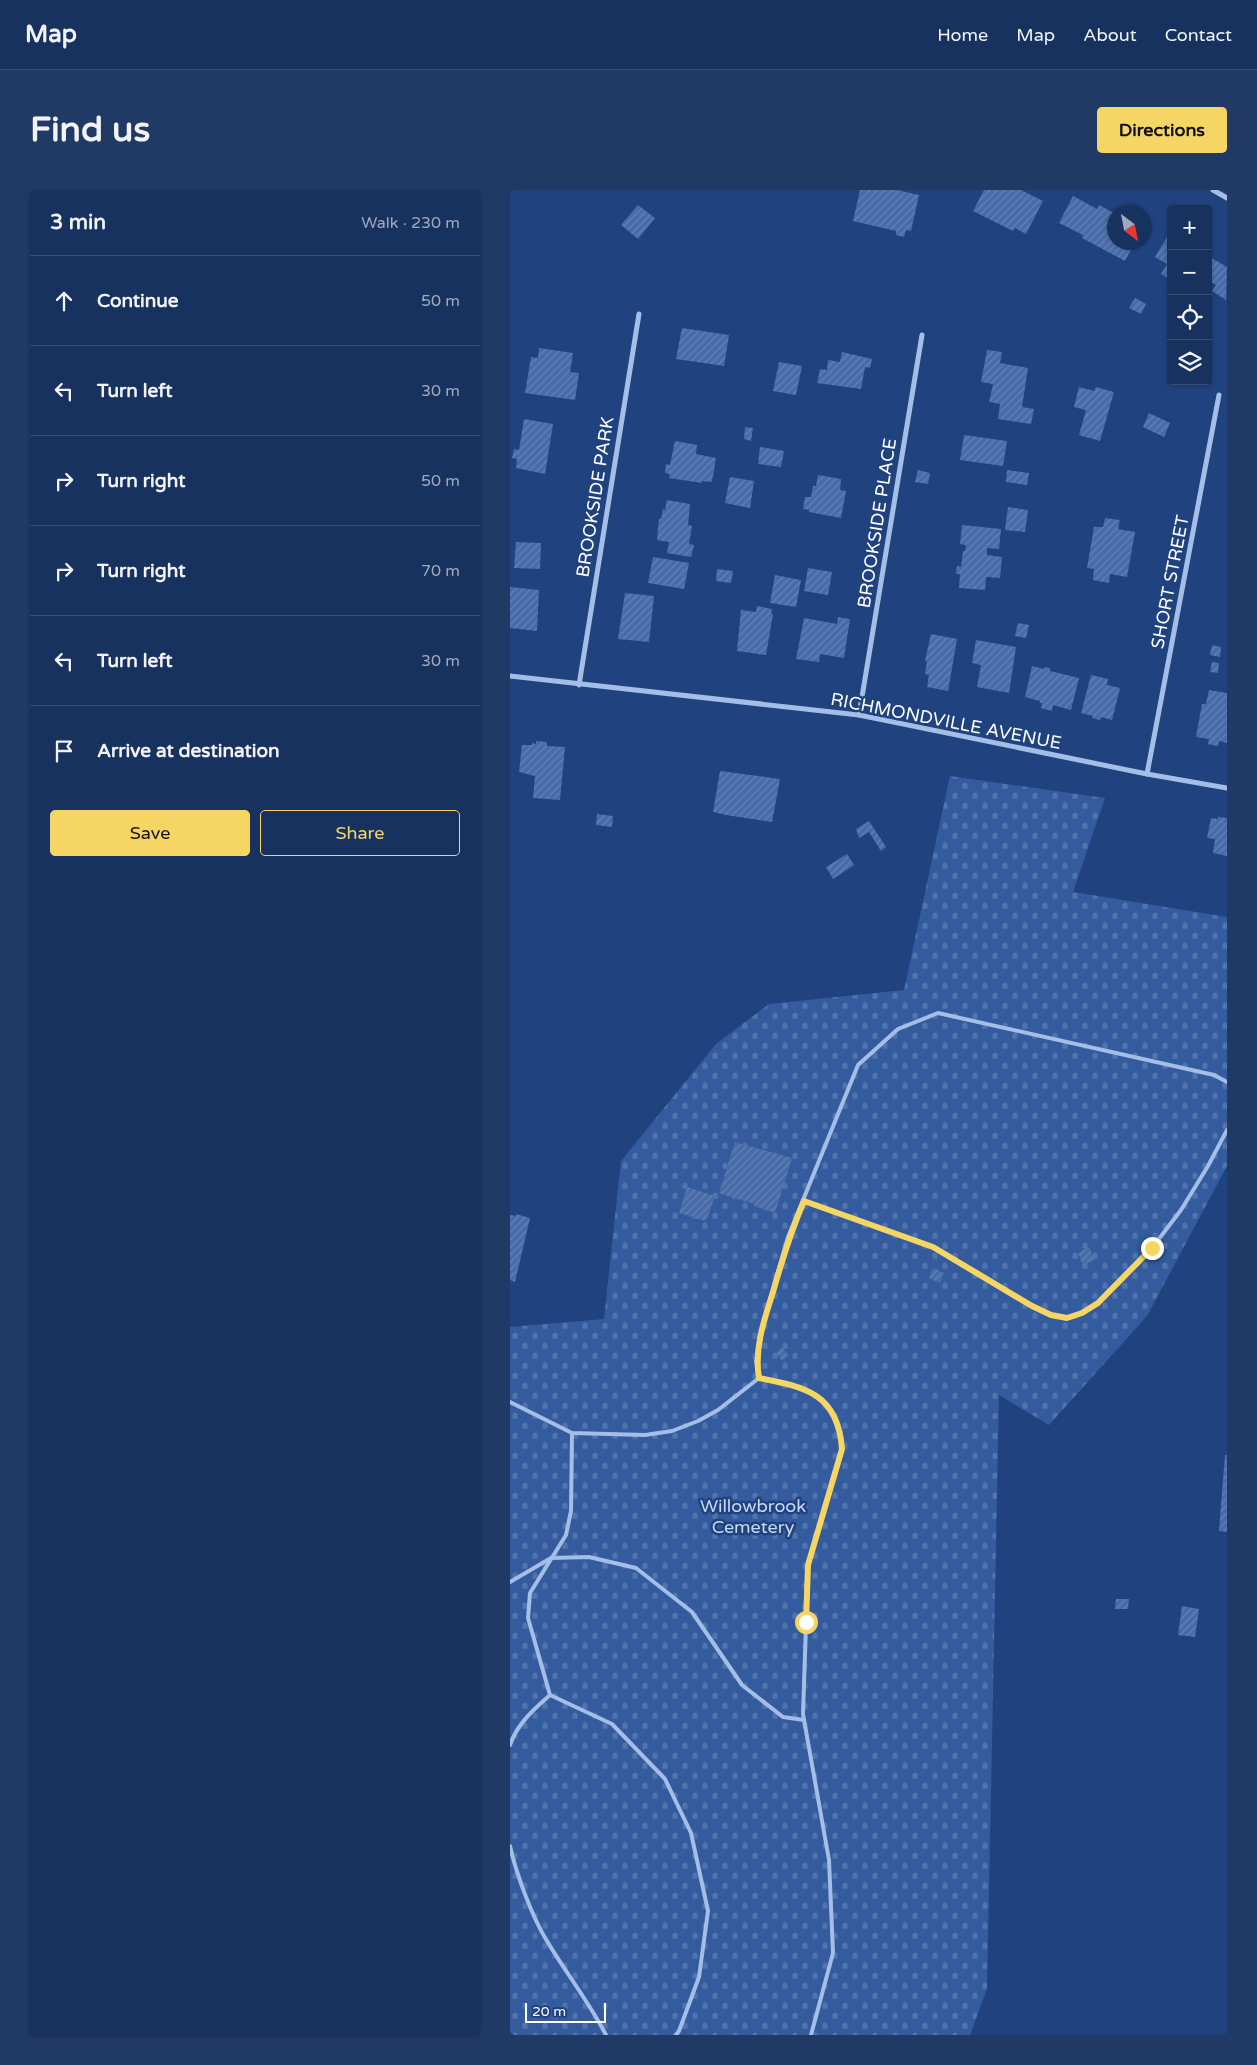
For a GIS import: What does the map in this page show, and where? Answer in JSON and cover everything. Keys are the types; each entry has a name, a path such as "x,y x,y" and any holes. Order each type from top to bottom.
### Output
{"street":[{"path":"1213,190 1227,198"},
{"name":"BROOKSIDE PARK","path":"579,685 639,314"},
{"name":"BROOKSIDE PLACE","path":"859,715 922,335"},
{"name":"SHORT STREET","path":"1147,774 1220,395"},
{"name":"RICHMONDVILLE AVENUE","path":"510,676 859,715 1147,774 1227,788"}],"lane":[{"path":"759,1378 756,1361 763,1324 788,1237 858,1065 898,1029 938,1013 1214,1075 1227,1082"},
{"path":"804,1201 933,1247 1032,1306 1051,1315 1067,1318 1082,1313 1098,1303 1152,1248 1181,1210 1227,1130"},
{"path":"510,1402 572,1433 645,1436 672,1431 718,1410 759,1378"},
{"path":"759,1378 796,1386 825,1403 836,1418 842,1449 808,1565 804,1720 829,1860 833,1953 811,2035"},
{"path":"572,1433 571,1511 566,1535 530,1593 528,1618 550,1695 612,1724 665,1779 691,1833 708,1911 699,1977 676,2035"},
{"path":"510,1582 551,1558 590,1557 636,1568 692,1612 742,1685 783,1717 804,1720"},
{"path":"510,1745 513,1735 531,1712 550,1695"},
{"path":"510,1846 530,1904 546,1939 595,2014 606,2035"}],"green space":[{"name":"Willowbrook Cemetery","path":"950,776 1105,798 1073,892 1227,917 1227,1166 1147,1316 1049,1425 999,1395 987,1989 970,2035 510,2035 510,1327 604,1319 621,1161 716,1044 769,1004 904,990"}],"building":[{"path":"860,190 897,190 919,195 911,231 906,230 904,237 896,235 896,231 853,221"},
{"path":"984,190 1021,190 1043,201 1026,234 1015,228 1013,231 973,211"},
{"path":"1073,196 1097,209 1099,205 1107,209 1107,250 1131,250 1125,261 1082,238 1083,235 1059,223"},
{"path":"638,205 655,218 638,239 621,225"},
{"path":"1167,237 1167,264 1155,257"},
{"path":"1212,258 1227,267 1226,300 1212,291 1216,285 1212,282"},
{"path":"1167,264 1167,278 1161,274"},
{"path":"1135,298 1146,304 1141,314 1129,308"},
{"path":"682,328 729,335 724,366 676,359"},
{"path":"539,348 573,353 570,372 579,373 575,400 525,393 531,357 538,358"},
{"path":"987,350 1002,352 1000,363 1028,368 1022,407 1034,409 1031,424 998,419 1000,404 989,402 993,384 981,382"},
{"path":"842,352 872,359 870,368 865,367 861,389 817,383 820,369 827,370 828,360 840,362"},
{"path":"779,362 802,366 796,395 773,391"},
{"path":"1079,387 1094,391 1096,387 1114,392 1100,441 1079,435 1086,410 1074,407"},
{"path":"1149,413 1170,423 1164,437 1143,427"},
{"path":"524,419 553,424 545,474 516,468 517,459 512,458 514,449 519,450"},
{"path":"745,427 753,428 751,441 744,439"},
{"path":"964,435 1007,441 1003,466 960,460"},
{"path":"675,441 697,445 696,454 716,458 712,482 702,481 702,483 669,478 670,474 665,473 666,464 670,465"},
{"path":"760,447 784,451 781,467 758,464"},
{"path":"918,470 930,473 928,484 915,482"},
{"path":"1007,470 1029,473 1027,485 1006,482"},
{"path":"818,475 841,479 840,490 846,491 841,518 809,512 809,510 803,509 805,497 811,497"},
{"path":"730,477 754,481 750,508 725,503"},
{"path":"667,500 690,504 688,525 692,526 689,544 694,545 691,557 667,553 669,542 657,540 659,519 661,519 663,509 665,510"},
{"path":"1008,507 1028,510 1025,532 1005,530"},
{"path":"1105,518 1120,520 1118,529 1135,532 1127,577 1110,574 1109,583 1093,580 1094,569 1087,568 1094,527 1103,527"},
{"path":"962,525 1001,529 999,549 987,548 987,555 1002,557 1000,578 986,577 985,590 959,588 960,574 956,574 957,566 961,567 963,551 965,551 966,545 960,544"},
{"path":"516,542 541,543 540,569 514,568"},
{"path":"653,557 689,563 684,589 648,583"},
{"path":"808,568 832,572 828,595 804,591"},
{"path":"717,569 733,571 731,583 716,581"},
{"path":"775,575 801,580 796,607 770,603"},
{"path":"510,587 539,590 537,631 510,628"},
{"path":"625,593 654,596 649,642 618,639"},
{"path":"757,606 772,609 771,613 773,614 766,655 737,651 741,610 756,612"},
{"path":"838,617 850,619 844,658 820,654 819,662 796,659 804,618 837,624"},
{"path":"1018,623 1029,625 1026,638 1015,636"},
{"path":"931,634 957,639 948,691 927,687 929,675 925,674 927,661 925,661"},
{"path":"976,640 1016,647 1009,693 977,687 981,665 972,663"},
{"path":"1212,645 1221,647 1220,657 1210,655"},
{"path":"1212,662 1219,663 1218,673 1210,672"},
{"path":"1032,666 1044,669 1045,667 1050,668 1050,671 1079,678 1071,710 1053,705 1052,711 1041,708 1042,703 1040,701 1025,697"},
{"path":"1091,675 1108,679 1107,685 1120,688 1112,720 1101,717 1100,720 1081,713"},
{"path":"1209,690 1227,693 1227,743 1219,741 1218,746 1208,744 1209,739 1196,737 1202,704 1206,704"},
{"path":"536,741 547,742 547,746 565,747 560,800 533,798 535,776 519,772 522,745 536,744"},
{"path":"720,771 780,779 772,822 713,812"},
{"path":"597,814 613,816 612,827 596,825"},
{"path":"1218,817 1227,818 1227,856 1213,853 1215,839 1207,838 1211,818 1218,819"},
{"path":"869,821 886,847 881,851 869,832 859,838 856,829"},
{"path":"847,854 854,865 833,879 826,867"},
{"path":"735,1142 792,1158 775,1213 719,1193"},
{"path":"687,1187 715,1196 706,1221 679,1213"},
{"path":"516,1214 530,1218 515,1282 510,1280 510,1215 516,1216"},
{"path":"1089,1247 1094,1260 1083,1265 1078,1253"},
{"path":"933,1268 944,1273 940,1283 929,1278"},
{"path":"782,1347 789,1356 782,1361 776,1353"},
{"path":"1225,1455 1227,1455 1227,1532 1219,1531"},
{"path":"1116,1599 1129,1599 1128,1609 1115,1609"},
{"path":"1182,1606 1199,1609 1195,1637 1178,1635"}],"route":[{"path":"806,1622 808,1565 842,1449 840,1431 836,1418 825,1403 796,1386 759,1378 756,1361 763,1324 788,1237 804,1201 933,1247 1032,1306 1051,1315 1067,1318 1082,1313 1098,1303 1152,1248"}]}
